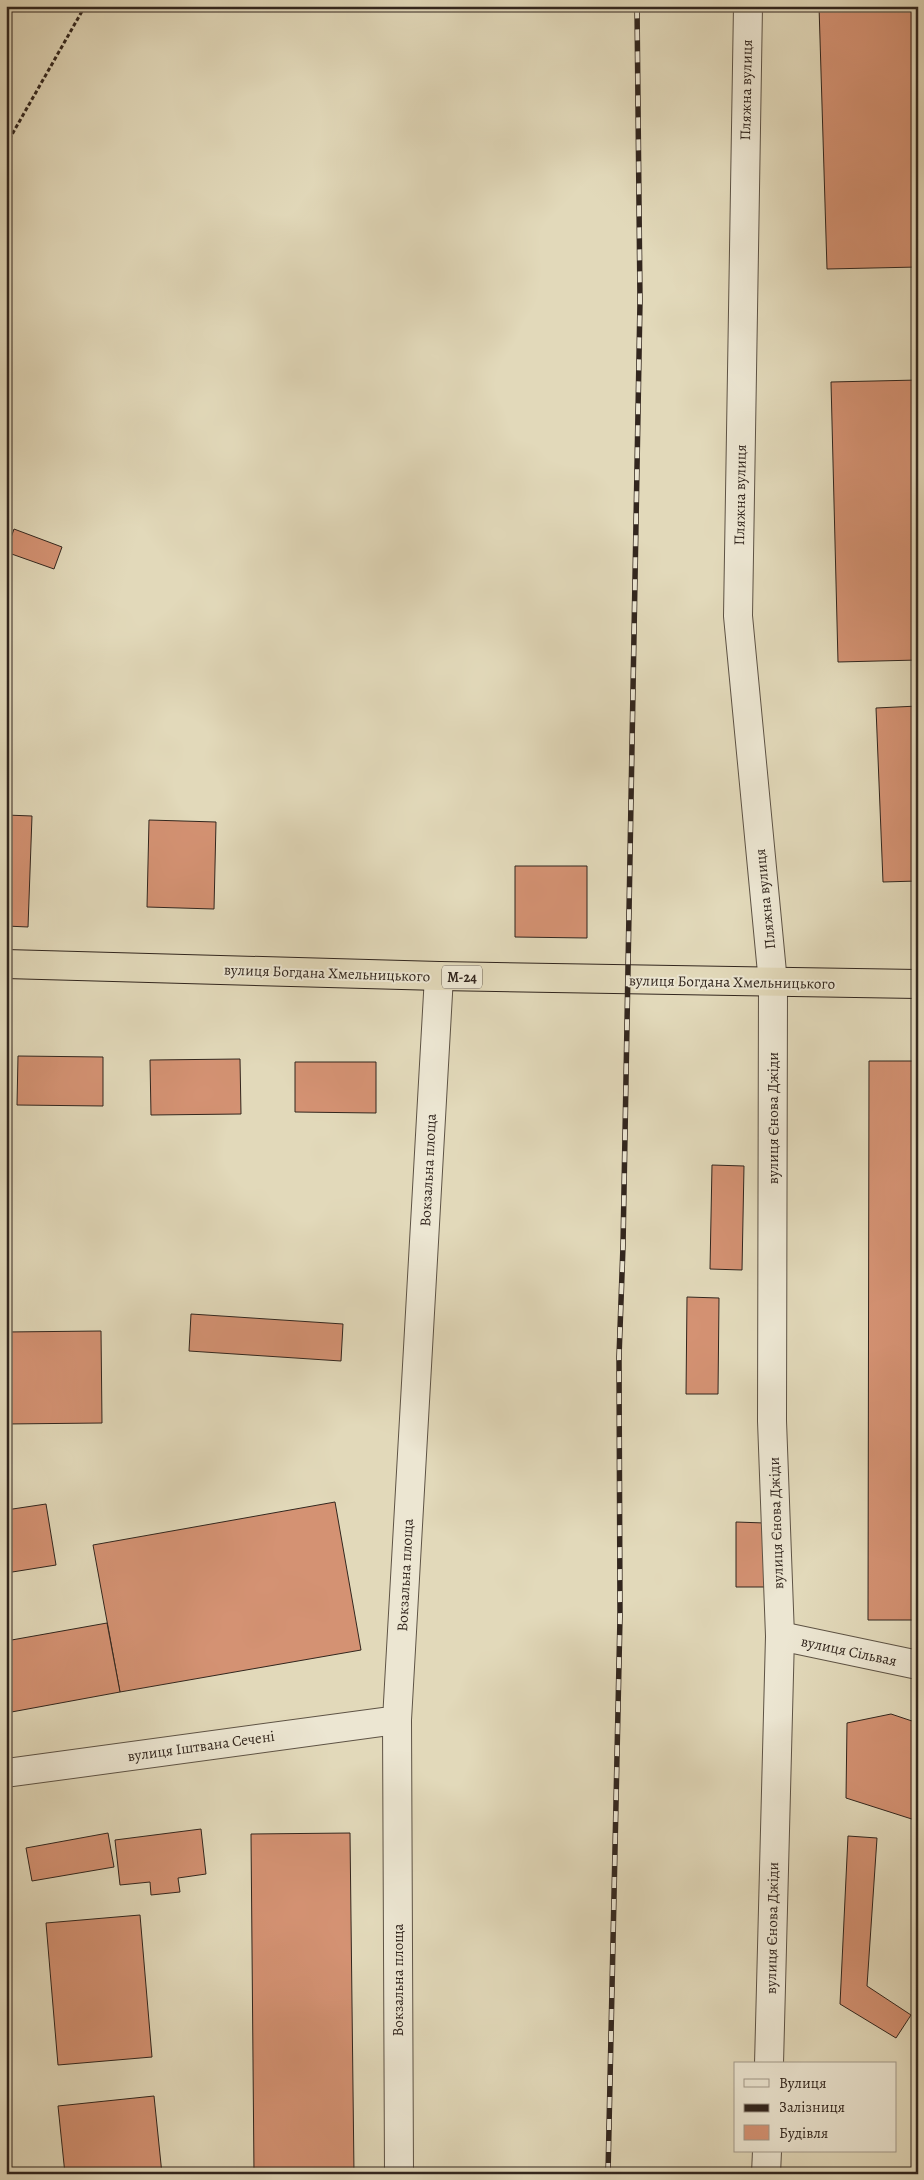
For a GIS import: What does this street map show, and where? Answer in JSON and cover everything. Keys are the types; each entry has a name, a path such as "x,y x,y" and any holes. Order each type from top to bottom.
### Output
{"highway":[{"name":"вулиця Богдана Хмельницького","path":"6,964 439,976 918,984"}],"street":[{"name":"Пляжна вулиця","path":"748,6 738,616 773,983"},
{"name":"Вокзальна площа","path":"399,2174 397,1720 439,976"},
{"name":"вулиця Єнова Джіди","path":"769,2062 780,1636 772,1421 773,983"},
{"name":"вулиця Сільвая","path":"780,1636 918,1666"},
{"name":"вулиця Іштвана Сечені","path":"6,1773 397,1720"},
{"path":"766,2174 767,2152"}],"path":[{"path":"6,145 85,6"}],"building":[{"path":"819,6 918,6 918,59 915,59 918,267 827,269"},
{"path":"918,380 918,660 838,662 831,382"},
{"path":"14,529 62,547 54,569 6,552"},
{"path":"918,706 918,881 883,882 876,708"},
{"path":"6,815 32,816 28,927 6,926"},
{"path":"149,820 216,822 214,909 147,907"},
{"path":"515,866 587,866 587,938 515,937"},
{"path":"18,1056 103,1057 103,1106 17,1105"},
{"path":"240,1059 241,1114 151,1115 150,1060"},
{"path":"869,1061 918,1061 918,1620 868,1620"},
{"path":"295,1062 376,1062 376,1113 295,1112"},
{"path":"712,1165 744,1166 742,1270 710,1269"},
{"path":"687,1297 719,1298 718,1394 686,1394"},
{"path":"191,1314 343,1324 341,1361 189,1351"},
{"path":"101,1331 102,1423 6,1424 6,1332"},
{"path":"335,1502 361,1650 120,1692 93,1545"},
{"path":"46,1504 56,1565 6,1573 6,1510"},
{"path":"736,1522 765,1523 765,1587 736,1587"},
{"path":"107,1623 120,1692 6,1713 6,1641"},
{"path":"891,1714 918,1723 918,1821 846,1798 847,1723"},
{"path":"201,1829 206,1874 178,1878 180,1892 151,1895 150,1882 120,1885 115,1840"},
{"path":"108,1833 114,1867 32,1881 26,1848"},
{"path":"350,1833 354,2174 254,2174 251,1834"},
{"path":"848,1836 877,1838 867,1986 911,2015 896,2038 840,2004"},
{"path":"140,1915 152,2057 58,2065 46,1923"},
{"path":"154,2096 162,2174 65,2174 58,2106"}],"railway":[{"path":"608,2174 620,1617 619,1357 623,1246 640,301 637,6"}]}
